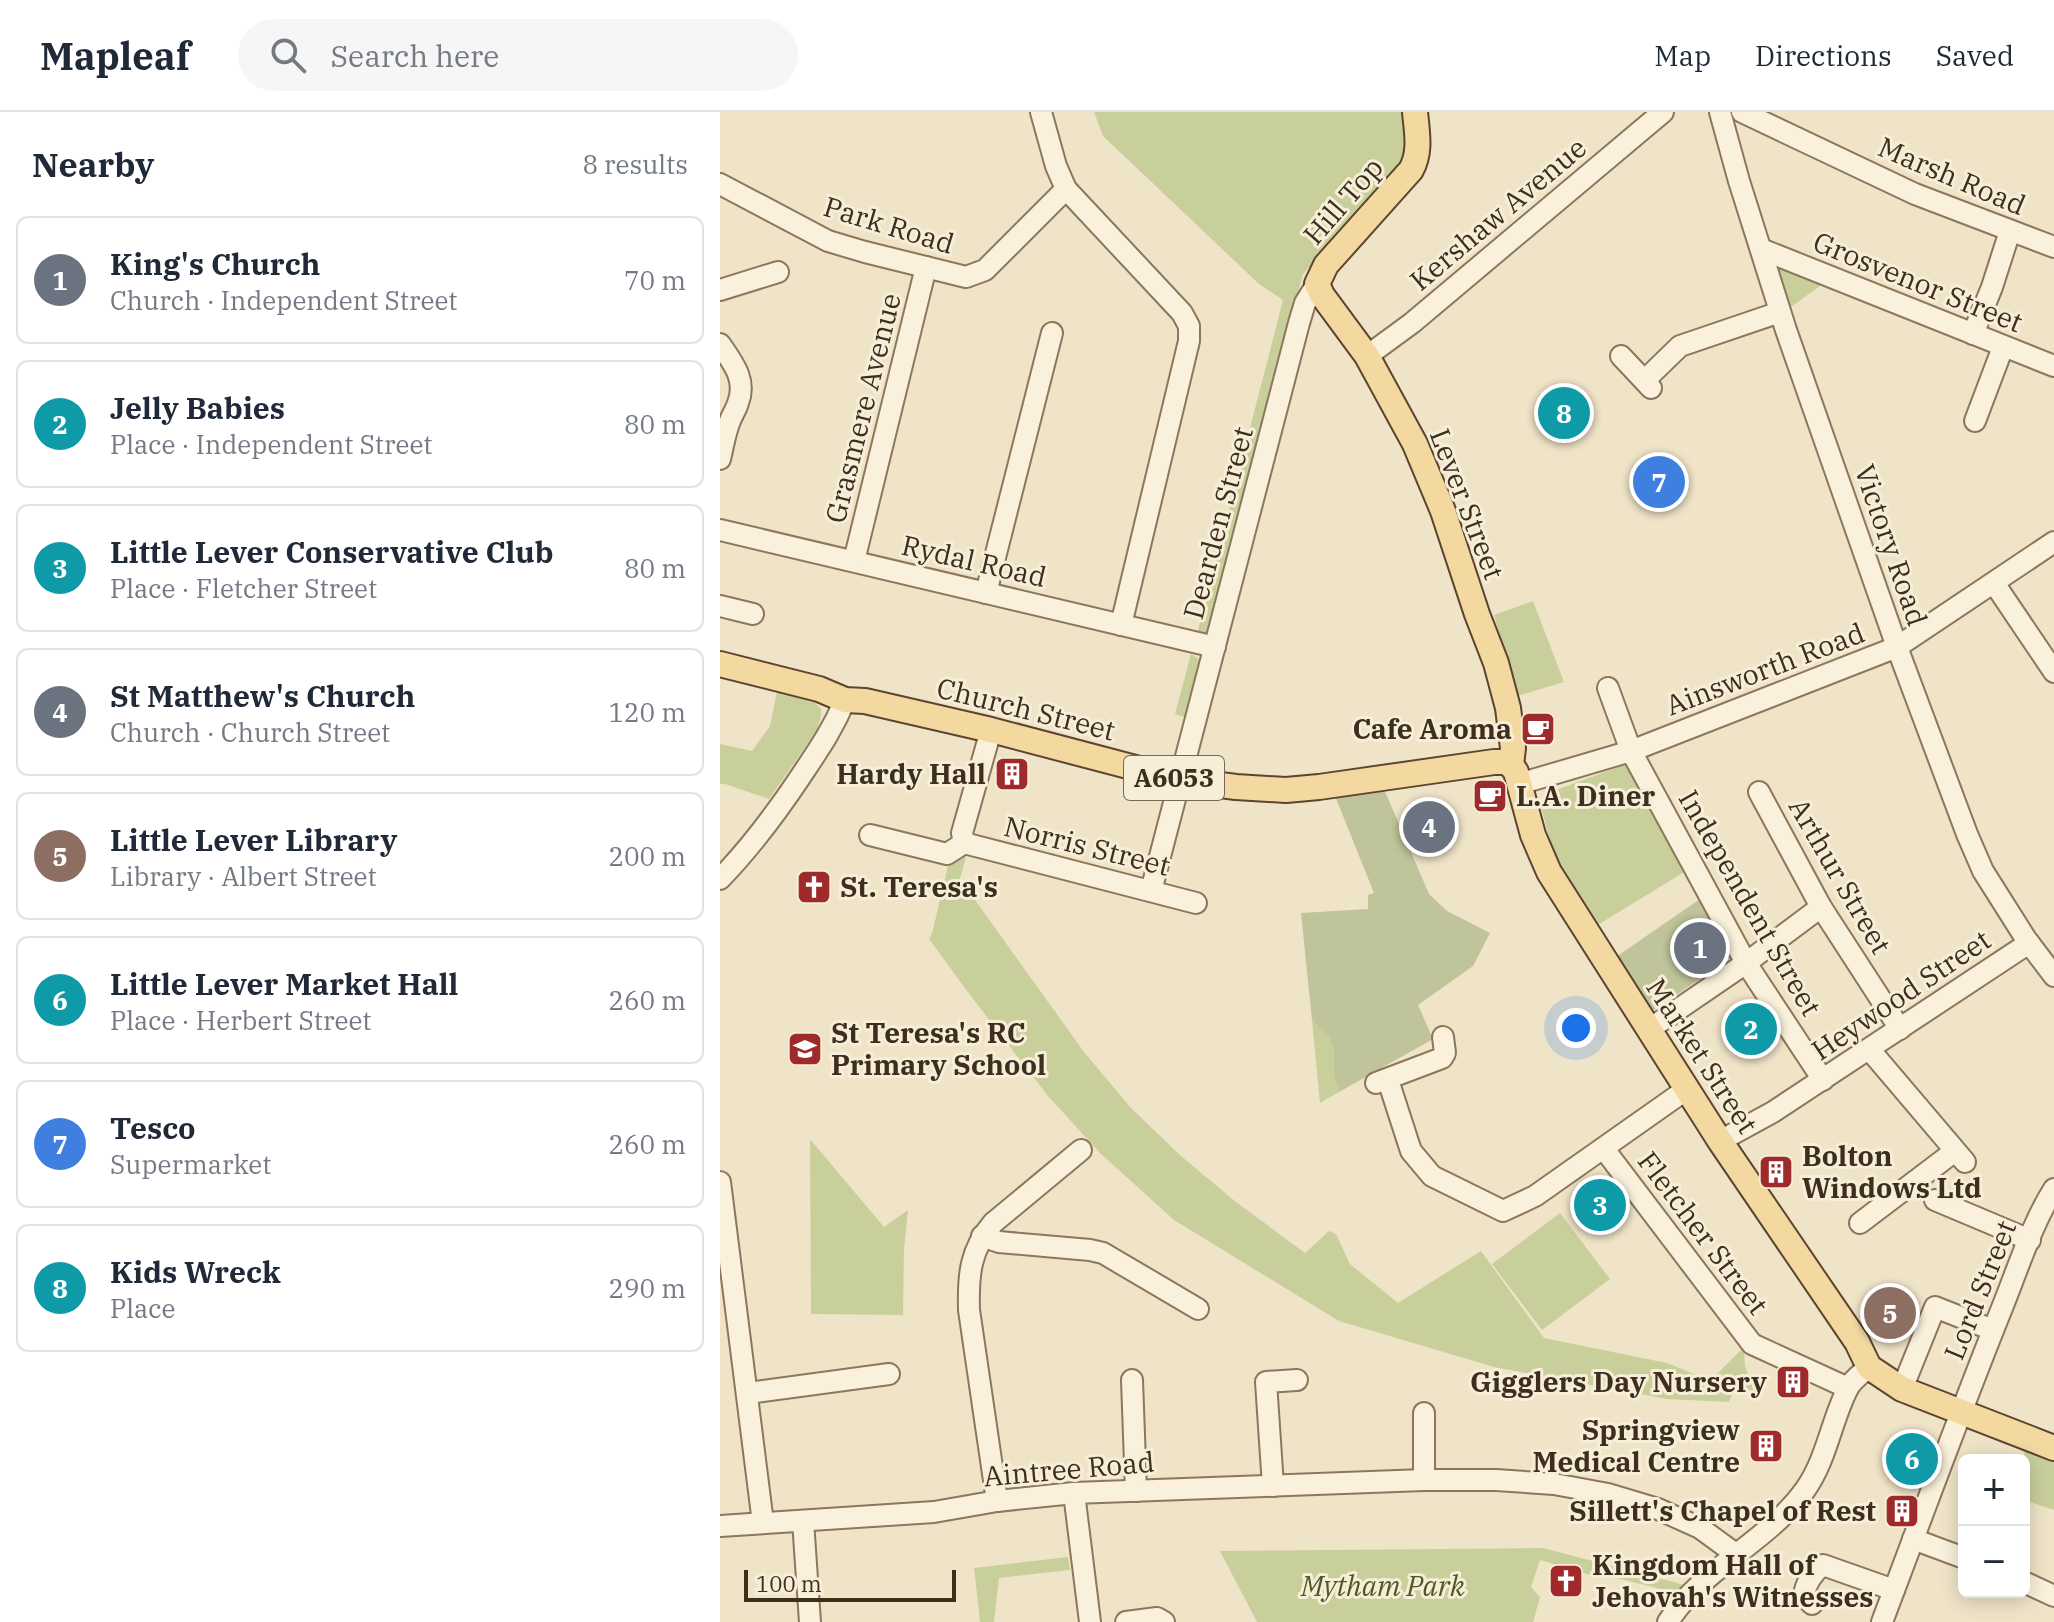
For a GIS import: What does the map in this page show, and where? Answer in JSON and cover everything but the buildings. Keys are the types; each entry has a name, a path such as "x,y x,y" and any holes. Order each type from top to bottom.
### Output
{"main road":[{"name":"Hill Top","path":"1317,284 1326,265 1411,170 1418,150 1415,112"},
{"name":"Lever Street","path":"1317,284 1367,356 1415,444 1443,511 1496,663 1508,708 1515,775"},
{"name":"Church Street","path":"720,664 819,689 845,700 865,701 991,730 1181,780 1286,790 1494,762 1504,762 1515,775"},
{"name":"Market Street","path":"1515,775 1533,835 1549,872 1720,1141 1857,1342 1869,1367"},
{"path":"1869,1367 1902,1389 2054,1448"}],"street":[{"path":"1041,112 1056,166 1066,189 1182,313 1189,326 1189,341 1121,625"},
{"name":"Kershaw Avenue","path":"1367,356 1423,313 1663,112"},
{"name":"Victory Road","path":"1720,112 1780,312 1897,647 1967,834 1983,871 2054,976"},
{"name":"Marsh Road","path":"1742,112 1915,194 2054,247"},
{"name":"Park Road","path":"720,184 828,241 966,277 985,270 1066,189"},
{"path":"1973,334 2010,231"},
{"name":"Grosvenor Street","path":"1761,249 2054,366"},
{"name":"Grasmere Avenue","path":"854,561 926,267"},
{"path":"720,290 771,274 771,297"},
{"name":"Dearden Street","path":"1151,891 1299,323 1305,303 1317,284"},
{"path":"1621,356 1649,385 1680,346 1780,312"},
{"path":"986,593 1052,333"},
{"path":"720,344 735,364 741,388 720,459"},
{"path":"1975,421 2003,347"},
{"name":"Rydal Road","path":"720,530 1215,647"},
{"name":"Ainsworth Road","path":"1515,775 1631,751 1897,647 2054,542"},
{"path":"1994,583 2054,672"},
{"path":"720,606 753,614"},
{"name":"Independent Street","path":"1608,688 1631,751 1746,963 1823,1080"},
{"path":"720,879 776,813 833,727 845,700"},
{"path":"881,843 947,854 964,843 962,833 991,730"},
{"name":"Arthur Street","path":"1759,792 1821,907 1900,1029"},
{"name":"Norris Street","path":"964,843 1196,903"},
{"path":"1648,1030 1821,907"},
{"name":"Heywood Street","path":"1720,1141 1823,1080 2029,943"},
{"path":"1443,1037 1445,1053 1442,1058 1382,1081 1411,1151 1432,1176 1503,1211 1535,1196 1687,1089"},
{"path":"1860,1223 1960,1156 1869,1049"},
{"name":"Fletcher Street","path":"1604,1149 1752,1344 1848,1388"},
{"path":"997,1501 969,1310 972,1258 982,1236 993,1223 1081,1150"},
{"path":"720,1182 763,1523"},
{"name":"Lord Street","path":"1882,1622 1960,1413 2054,1189"},
{"path":"1947,1201 2030,1240"},
{"path":"982,1236 999,1242 1103,1253 1198,1309"},
{"path":"1902,1389 1935,1307 1993,1330"},
{"path":"1668,1622 1692,1591 1782,1515 1804,1491 1820,1462 1848,1388 1869,1367"},
{"path":"748,1393 889,1374"},
{"path":"1132,1380 1136,1491"},
{"path":"1273,1486 1266,1382 1297,1380"},
{"path":"1424,1413 1424,1480"},
{"name":"Aintree Road","path":"720,1526 934,1512 997,1501 1074,1493 1496,1480 1554,1484 1608,1494 1658,1509 1700,1528 1737,1555"},
{"path":"1074,1493 1090,1622"},
{"path":"803,1521 810,1622"},
{"path":"1913,1539 1958,1556"},
{"path":"1812,1604 1804,1596 1804,1591 1823,1565 1894,1590"},
{"path":"2030,1585 2054,1596"},
{"path":"1126,1622 1157,1618 1164,1622"}],"green space":[{"path":"1094,112 1405,112 1407,146 1401,165 1303,274 1210,629 1206,633 1197,634 1283,300 1259,284 1103,136"},
{"path":"1779,267 1824,283 1791,307 1777,272"},
{"path":"1533,601 1564,682 1517,696 1494,615"},
{"path":"1191,654 1200,660 1201,666 1187,718 1175,714"},
{"path":"777,691 813,701 821,709 817,730 769,799 720,784 720,744 752,751 770,726"},
{"path":"1627,764 1686,871 1596,926 1550,842 1541,806 1553,791"},
{"path":"1384,789 1429,894 1447,911 1490,933 1473,966 1418,1005 1433,1039 1339,1092 1330,1037 1312,1020 1301,913 1368,909 1368,895 1374,893 1335,796"},
{"path":"967,853 960,879 1084,1052 1131,1108 1181,1156 1236,1202 1305,1253 1329,1231 1336,1234 1350,1264 1398,1303 1481,1251 1544,1338 1667,1363 1692,1373 1705,1386 1744,1347 1745,1366 1754,1391 1735,1387 1729,1402 1667,1399 1494,1367 1339,1321 1174,1220 1101,1154 1048,1096 929,939 949,861 959,860"},
{"path":"1700,899 1714,926 1707,931 1704,927 1674,947 1689,969 1718,949 1720,952 1728,946 1732,957 1651,1012 1616,957"},
{"path":"1312,1020 1330,1036 1339,1092 1320,1103"},
{"path":"810,1139 884,1227 908,1210 903,1315 811,1314"},
{"path":"1560,1213 1610,1279 1542,1330 1492,1264"},
{"path":"2026,1449 2054,1460 2054,1510 2030,1502 2030,1454 2024,1454"},
{"name":"Mytham Park","path":"1543,1548 1685,1585 1677,1593 1596,1573 1594,1576 1540,1560 1531,1587 1540,1597 1533,1622 1257,1622 1220,1551"},
{"path":"1068,1557 1070,1570 999,1578 994,1622 980,1622 974,1568"}],"place":[{"name":"Kids Wreck","path":"1564,413"},
{"name":"Tesco","path":"1659,482"},
{"name":"Cafe Aroma","path":"1538,729"},
{"name":"Hardy Hall","path":"1012,774"},
{"name":"L.A. Diner","path":"1490,796"},
{"name":"St Matthew's Church","path":"1429,827"},
{"name":"St. Teresa's","path":"814,887"},
{"name":"King's Church","path":"1700,948"},
{"name":"Jelly Babies","path":"1751,1029"},
{"name":"St Teresa's RC Primary School","path":"805,1049"},
{"name":"Bolton Windows Ltd","path":"1776,1172"},
{"name":"Little Lever Conservative Club","path":"1600,1205"},
{"name":"Little Lever Library","path":"1890,1313"},
{"name":"Gigglers Day Nursery","path":"1793,1382"},
{"name":"Springview Medical Centre","path":"1766,1446"},
{"name":"Little Lever Market Hall","path":"1912,1459"},
{"name":"Sillett's Chapel of Rest","path":"1902,1511"},
{"name":"Kingdom Hall of Jehovah's Witnesses","path":"1566,1581"}]}
